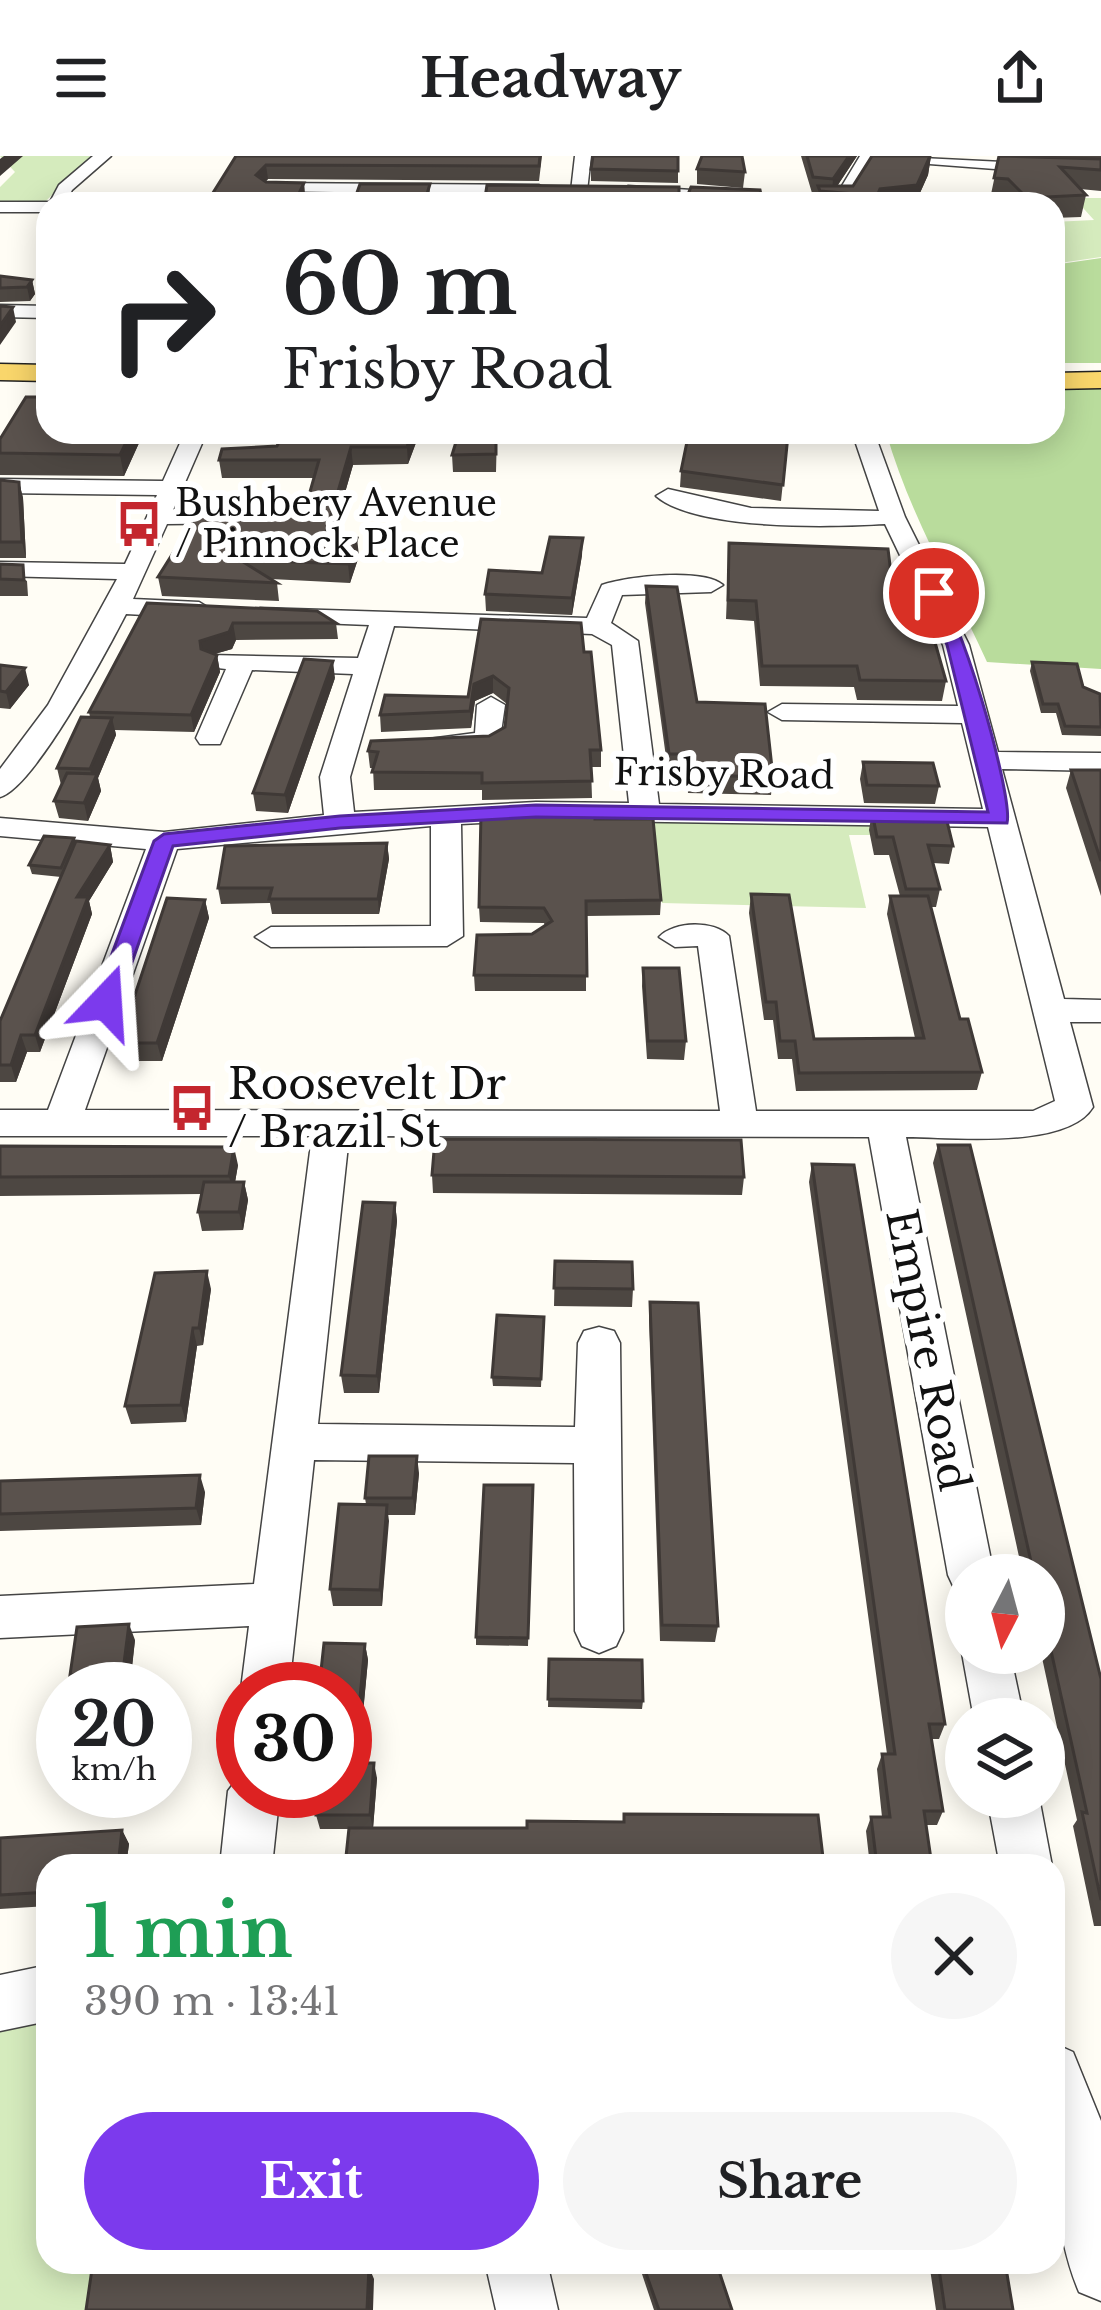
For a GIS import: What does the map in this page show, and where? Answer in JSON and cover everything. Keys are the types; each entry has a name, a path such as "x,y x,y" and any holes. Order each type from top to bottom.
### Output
{"main road":[{"path":"0,372 36,373"},
{"path":"1065,381 1101,380"}],"street":[{"path":"63,192 103,156"},
{"path":"579,191 583,156"},
{"path":"846,192 868,156"},
{"path":"890,156 1040,162 1101,172"},
{"path":"268,192 281,172"},
{"path":"542,192 652,192"},
{"path":"0,207 36,207"},
{"path":"0,311 36,312"},
{"path":"0,1123 1037,1124 1076,1107 956,645 893,517 867,444"},
{"path":"0,788 63,710 120,606 172,488 196,447"},
{"path":"0,486 172,488"},
{"path":"668,496 740,516 814,521 893,517"},
{"path":"159,517 256,516 258,509"},
{"path":"0,569 135,572"},
{"path":"597,626 611,590 647,583 711,585"},
{"path":"120,606 597,626 625,640 645,810"},
{"path":"340,822 335,777 384,617"},
{"path":"210,738 230,661 367,666"},
{"path":"345,746 489,740 491,705"},
{"path":"782,712 971,715"},
{"path":"985,760 1101,762"},
{"name":"Frisby Road","path":"0,827 164,841 446,814 645,810 1000,818"},
{"path":"446,814 447,936"},
{"path":"62,1123 164,841"},
{"path":"271,937 489,936"},
{"path":"675,937 713,936 740,1125"},
{"path":"1050,1010 1101,1011"},
{"name":"Empire Road","path":"886,1125 967,1554"},
{"path":"268,1662 332,1126"},
{"path":"599,1342 599,1631"},
{"path":"297,1442 596,1445"},
{"path":"0,1617 274,1604"},
{"path":"246,1854 251,1818"},
{"path":"1017,1818 1023,1854"},
{"path":"0,2003 36,1996"},
{"path":"1065,2103 1077,2134 1101,2270"},
{"path":"519,2274 527,2310"}],"green space":[{"path":"0,156 91,156 55,192 36,192 36,203 0,204 0,187 15,172"},
{"path":"1074,198 1101,198 1101,257 1065,262 1065,221 1094,220"},
{"path":"1101,258 1101,363 1065,363 1065,263"},
{"path":"1065,385 1101,385 1101,669 987,662 890,444 1065,444"},
{"path":"654,822 902,825 903,835 849,835 866,908 662,903"},
{"path":"36,2020 36,2274 159,2274 106,2275 96,2310 0,2310 0,2025"}],"building":[{"path":"236,156 540,156 539,166 266,165 256,175 266,182 304,183 300,192 214,192"},
{"path":"593,156 678,156 678,171 591,169"},
{"path":"702,156 742,156 745,172 697,169"},
{"path":"807,156 849,156 833,179 813,177"},
{"path":"872,156 930,156 917,185 879,192 820,191 818,186 853,186"},
{"path":"999,156 1101,159 1101,170 1060,167 1086,195 1021,192 1008,179 994,178"},
{"path":"360,184 430,184 428,192 357,192"},
{"path":"487,185 679,187 679,192 486,192"},
{"path":"691,187 760,192 689,192"},
{"path":"0,276 32,280 27,287 0,288"},
{"path":"0,306 13,307 0,326"},
{"path":"26,397 36,397 36,444 125,444 120,455 0,453 0,439"},
{"path":"408,444 351,447 325,536 357,538 348,564 240,560 277,583 158,577 200,510 304,513 319,460 219,460 222,449"},
{"path":"455,444 496,444 496,454 452,455"},
{"path":"687,444 787,444 783,485 681,471"},
{"path":"0,480 19,482 22,542 0,542"},
{"path":"550,537 583,538 572,598 485,594 489,570 542,573"},
{"path":"729,543 888,549 896,614 927,614 946,681 860,680 857,666 762,666 756,601 728,600"},
{"path":"0,564 23,565 24,580 0,579"},
{"path":"646,586 677,587 697,702 765,704 773,777 689,775 687,754 669,754"},
{"path":"147,603 317,611 336,623 233,623 229,632 200,641 201,649 217,655 191,715 89,712"},
{"path":"481,619 581,623 584,652 591,652 601,750 590,750 592,781 482,783 482,773 372,772 378,752 368,751 371,741 489,736 505,727 509,688 493,676 474,684 470,711 380,715 385,695 468,697"},
{"path":"304,659 333,661 285,795 253,793"},
{"path":"1032,662 1077,664 1083,687 1100,694 1101,727 1065,726 1058,704 1043,704"},
{"path":"0,665 25,668 6,692 0,691"},
{"path":"81,717 112,718 90,769 57,768"},
{"path":"863,762 933,763 939,786 867,785"},
{"path":"1071,770 1101,770 1101,861"},
{"path":"67,773 97,774 84,803 54,801"},
{"path":"595,811 595,819 653,819 661,900 586,901 587,976 474,975 477,935 532,934 552,921 544,908 479,907 481,813"},
{"path":"872,812 945,813 953,846 928,845 940,889 906,889 893,837 877,837"},
{"path":"44,836 74,838 61,868 29,865"},
{"path":"76,841 110,845 77,897 88,897 35,1035 21,1035 11,1065 0,1065 0,1021"},
{"path":"387,843 378,899 269,899 272,888 218,888 225,846"},
{"path":"751,894 789,895 814,1039 924,1038 890,896 928,896 960,1019 968,1019 982,1072 799,1073 795,1041 780,1041 776,1002 766,1002"},
{"path":"167,898 205,900 157,1043 119,1043"},
{"path":"643,968 679,968 686,1041 648,1041"},
{"path":"435,1139 741,1140 744,1177 432,1175"},
{"path":"938,1145 970,1145 1101,1679 1101,1900 1065,1698 1056,1674 1065,1674 1065,1554 1029,1554"},
{"path":"0,1146 234,1147 229,1176 0,1177"},
{"path":"812,1164 854,1165 945,1724 929,1724 943,1811 924,1811 930,1854 876,1854 871,1817 890,1817 882,1754 895,1754"},
{"path":"204,1182 244,1182 239,1212 198,1212"},
{"path":"363,1202 395,1203 377,1376 341,1375"},
{"path":"555,1261 632,1262 633,1289 554,1288"},
{"path":"207,1271 181,1405 125,1406 155,1273"},
{"path":"650,1302 698,1303 718,1626 662,1625"},
{"path":"497,1315 544,1317 541,1379 492,1377"},
{"path":"369,1456 417,1456 413,1498 365,1498"},
{"path":"200,1475 196,1508 0,1514 0,1481"},
{"path":"484,1485 533,1485 528,1638 476,1637"},
{"path":"339,1504 387,1505 380,1590 330,1589"},
{"path":"129,1624 124,1662 72,1662 77,1627"},
{"path":"324,1643 365,1644 363,1662 322,1662"},
{"path":"549,1659 642,1660 643,1701 548,1699"},
{"path":"624,1814 818,1815 823,1854 346,1854 349,1828 527,1828 527,1821 624,1822"},
{"path":"122,1830 119,1854 36,1854 36,1893 0,1895 0,1838"},
{"path":"91,2274 369,2274 367,2310 86,2310"},
{"path":"646,2274 720,2274 732,2310 659,2310"},
{"path":"940,2274 1007,2274 1013,2310 945,2310"}],"place":[{"name":"Bushbery Avenue / Pinnock Place","path":"139,524"},
{"name":"Roosevelt Dr / Brazil St","path":"192,1108"}],"route":[{"path":"106,1002 164,841 340,822 536,811 1000,818 956,645 934,593"}]}
